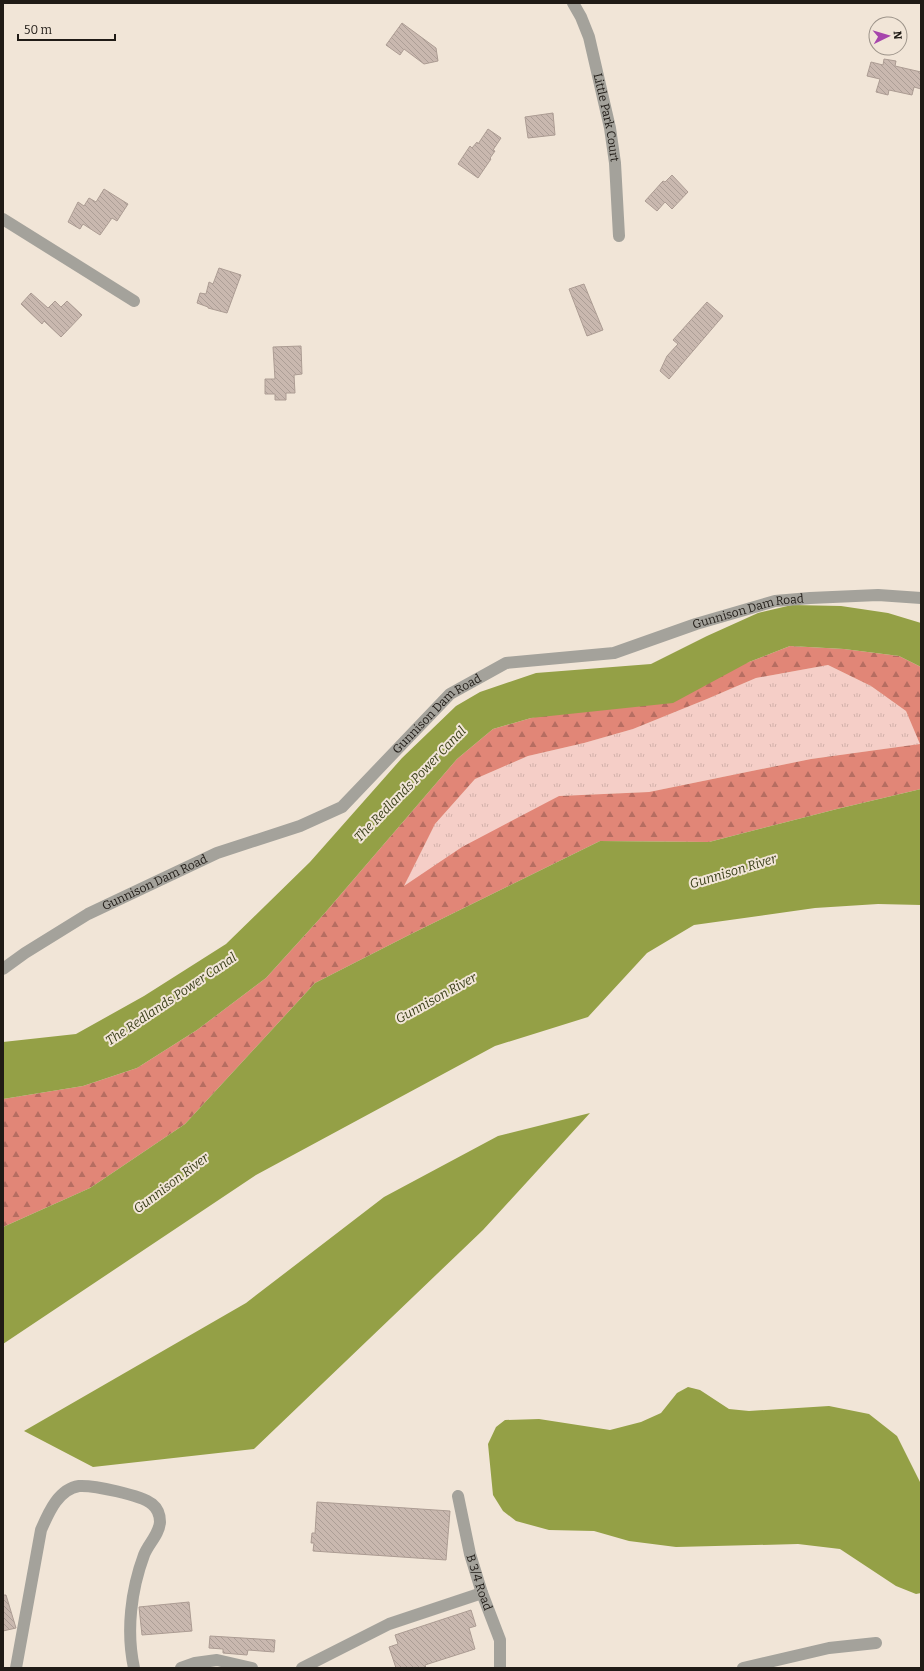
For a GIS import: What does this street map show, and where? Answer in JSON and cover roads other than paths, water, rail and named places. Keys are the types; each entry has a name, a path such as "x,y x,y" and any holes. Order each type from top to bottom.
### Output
{"street":[{"name":"Little Park Court","path":"572,3 581,17 589,37 610,128 615,163 619,236"},
{"path":"3,218 134,301"},
{"name":"Gunnison Dam Road","path":"3,969 25,953 88,914 217,853 300,826 342,807 450,694 506,663 614,653 696,624 775,602 810,598 878,595 921,598"},
{"path":"16,1668 41,1530 50,1510 64,1492 78,1486 101,1488 138,1497 152,1503 158,1511 160,1522 156,1535 147,1547 142,1562 132,1611 130,1650 134,1668"},
{"name":"B 3/4 Road","path":"458,1496 470,1554 500,1640 500,1668"},
{"path":"302,1668 389,1624 482,1592"},
{"path":"743,1668 829,1648 876,1643"},
{"path":"181,1668 195,1663 217,1660 252,1668"}],"water":[{"name":"The Redlands Power Canal","path":"792,605 841,606 888,613 921,623 921,667 899,656 844,649 790,646 749,662 673,703 531,718 493,729 457,759 324,914 266,978 197,1030 137,1068 83,1086 3,1099 3,1042 76,1034 144,996 226,944 310,862 402,758 456,706 480,692 536,673 651,664 758,613"},
{"name":"Gunnison River","path":"921,789 921,905 878,904 815,908 694,925 647,953 588,1017 495,1046 256,1175 3,1344 3,1227 90,1188 185,1124 315,983 600,841 709,842"},
{"path":"590,1113 483,1230 254,1449 93,1467 24,1431 246,1303 384,1197 498,1136"},
{"path":"688,1387 700,1390 729,1409 749,1411 829,1406 869,1414 897,1436 921,1484 921,1593 916,1594 896,1586 840,1549 798,1544 676,1547 629,1541 594,1531 549,1530 516,1521 503,1511 493,1495 488,1444 496,1427 505,1420 539,1419 610,1430 641,1422 661,1413 677,1393"}]}
